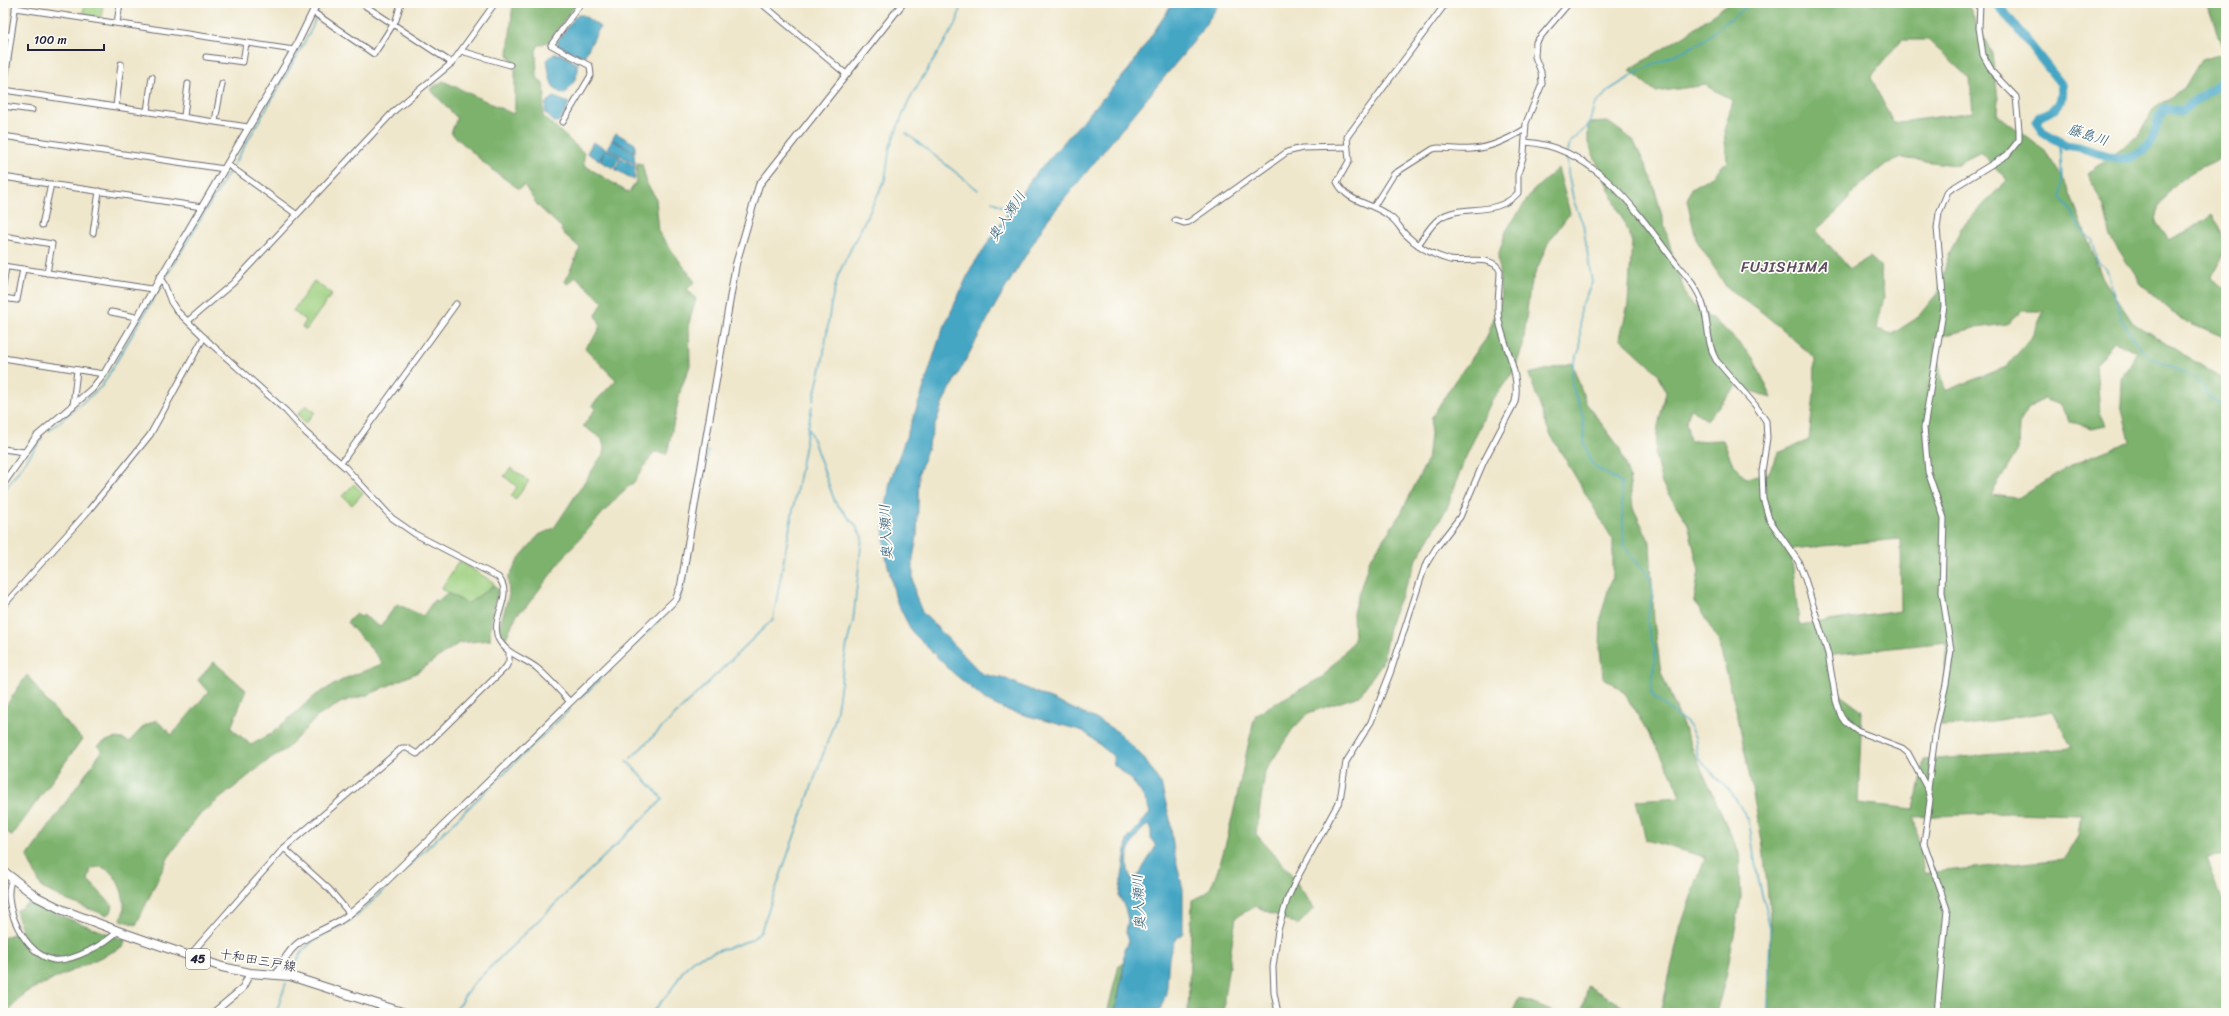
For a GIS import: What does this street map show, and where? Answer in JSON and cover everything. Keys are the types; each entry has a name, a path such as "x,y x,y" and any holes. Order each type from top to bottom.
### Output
{"main road":[{"name":"十和田三戸線","path":"3,871 37,897 62,910 118,931 222,967 250,973 290,976 405,1013"}],"street":[{"path":"117,23 120,3"},
{"path":"3,484 24,452 41,432 92,389 104,374 152,289 162,280 202,207 229,167 248,126 316,14 317,3"},
{"path":"362,3 452,63"},
{"path":"316,14 374,54 394,24 401,3"},
{"path":"188,322 233,283 395,110 452,63 495,3"},
{"path":"563,122 591,75 590,66 551,45 581,3"},
{"path":"761,3 846,74"},
{"path":"277,974 288,955 303,938 350,914 372,895 669,606 678,594 736,264 759,184 903,3"},
{"path":"1278,1013 1274,993 1273,967 1278,930 1287,900 1296,880 1340,800 1346,762 1372,722 1391,671 1425,566 1436,548 1460,518 1484,460 1515,402 1517,392 1516,378 1499,320 1498,307 1500,270 1498,266 1494,262 1453,261 1428,252 1418,245 1391,217 1374,206 1350,197 1340,190 1337,182 1349,161 1347,137 1446,3"},
{"path":"1418,245 1439,218 1449,214 1496,207 1512,200 1518,193 1518,174 1524,154 1525,130 1542,84 1541,72 1535,57 1536,42 1569,3"},
{"path":"1928,790 1936,728 1946,684 1951,650 1942,592 1944,518 1928,472 1924,428 1944,306 1937,228 1939,213 1948,191 2007,155 2018,140 2020,130 2016,97 1993,73 1983,55 1980,46 1980,3"},
{"path":"248,126 116,106 3,92 16,5 117,23 294,50"},
{"path":"3,34 11,36"},
{"path":"206,57 243,62 246,43"},
{"path":"462,51 510,65"},
{"path":"116,106 121,64"},
{"path":"148,111 152,77"},
{"path":"184,116 188,84"},
{"path":"215,121 222,84"},
{"path":"3,106 32,110"},
{"path":"1374,206 1394,174 1433,150 1438,148 1472,150 1484,148 1508,140 1525,130"},
{"path":"3,136 229,167 296,214"},
{"path":"1525,142 1540,143 1561,149 1612,184 1649,227 1697,291 1706,316 1708,340 1716,360 1755,405 1766,421 1767,438 1762,472 1763,498 1769,519 1798,561 1806,579 1828,654 1836,701 1841,716 1857,732 1902,748 1908,753 1928,790 1930,800 1924,843 1947,909 1937,1013"},
{"path":"1175,220 1184,223 1189,222 1287,152 1302,148 1347,147"},
{"path":"3,177 202,207"},
{"path":"42,225 50,184"},
{"path":"93,233 99,191"},
{"path":"3,236 52,244 47,273"},
{"path":"3,286 5,267 152,289"},
{"path":"3,298 17,300 23,269"},
{"path":"162,280 171,302 188,322 260,385 306,433 341,463 399,524 415,534 490,571 503,582 504,596 495,623 498,638 509,652 533,665 570,702"},
{"path":"341,463 456,304"},
{"path":"111,312 136,317"},
{"path":"3,606 94,505 150,435 204,337"},
{"path":"3,358 104,374"},
{"path":"73,406 77,370"},
{"path":"3,449 24,452"},
{"path":"189,956 284,848 402,748 407,748 417,754 506,667 509,661 509,652"},
{"path":"284,848 329,889 350,914"},
{"path":"12,879 8,885 7,894 14,923 32,947 48,958 60,960 87,952 112,937 118,931"},
{"path":"213,1013 242,989 250,973"}],"green space":[{"path":"85,3 103,3 101,18 83,15"},
{"path":"513,3 577,3 548,42 539,45 536,50 537,77 544,86 545,91 543,116 584,153 584,165 629,193 636,181 637,163 642,164 647,184 656,198 659,233 695,282 687,289 696,299 689,323 690,366 681,388 667,454 654,452 634,482 619,495 566,554 526,607 517,614 506,638 502,635 500,625 509,595 508,578 520,557 539,535 554,528 605,451 602,439 583,426 596,408 592,405 616,380 585,348 598,332 600,324 596,315 603,302 575,276 568,284 565,282 580,248 561,231 562,228 538,206 524,185 519,189 491,169 451,133 457,118 430,89 443,81 513,114 515,109 515,67 508,54"},
{"path":"1729,3 1969,3 1970,9 1992,54 1998,98 1997,114 2045,151 2067,185 2102,277 2133,323 2226,381 2226,855 2206,858 2226,913 2226,1013 1768,1013 1771,926 1763,846 1738,717 1718,640 1694,600 1699,571 1688,524 1662,484 1655,455 1658,426 1666,392 1658,373 1620,338 1628,304 1632,240 1588,143 1588,123 1608,122 1633,140 1652,179 1676,268 1688,301 1726,330 1753,358 1772,398 1736,386 1707,420 1691,409 1686,422 1690,441 1723,440 1732,462 1746,478 1768,474 1778,453 1809,440 1814,394 1815,358 1763,313 1727,288 1696,239 1687,200 1691,188 1712,176 1727,161 1724,130 1733,101 1706,85 1656,92 1629,70 1685,35","holes":["1901,40 1928,40 1970,79 1973,112 1893,123 1871,77","1981,152 2007,180 1961,228 1947,260 1939,291 1917,318 1892,334 1877,329 1884,296 1880,266 1870,257 1850,269 1816,230 1838,211 1860,185 1886,164 1901,158 1955,165","2022,311 2044,311 2031,338 2006,367 1945,391 1933,338 1975,328 2007,324","2114,342 2137,351 2122,378 2121,406 2130,441 2072,464 2018,498 1991,495 2018,450 2019,424 2028,409 2043,399 2060,405 2069,421 2091,428 2106,425 2100,412 2096,365","1900,539 1901,611 1799,625 1791,549","1947,642 1940,726 1969,725 2053,711 2072,748 1924,760 1914,809 1858,803 1862,710 1840,694 1826,655","2010,813 2081,815 2078,836 2064,859 1924,873 1914,817"]},
{"path":"2207,3 2226,3 2226,49 2223,50"},
{"path":"2226,53 2226,152 2218,159 2192,172 2171,189 2161,204 2156,222 2169,240 2189,230 2212,214 2222,233 2225,246 2224,253 2211,278 2226,291 2226,338 2179,318 2141,284 2111,238 2104,207 2087,173 2137,137 2155,108 2184,88 2201,60"},
{"path":"1558,168 1570,213 1548,243 1530,286 1523,346 1514,371 1491,402 1464,461 1447,508 1417,559 1391,619 1382,663 1359,696 1308,713 1292,730 1265,772 1256,834 1288,870 1314,908 1298,925 1255,906 1236,917 1224,998 1224,1013 1188,1013 1192,900 1206,893 1213,883 1220,863 1256,714 1324,676 1354,640 1353,612 1369,561 1401,513 1427,461 1432,417 1454,382 1486,339 1501,300 1498,256 1506,231 1533,191"},
{"path":"314,281 332,294 306,330 302,327 306,321 293,311"},
{"path":"1572,363 1586,403 1619,447 1629,476 1633,508 1650,542 1654,622 1661,672 1695,755 1739,853 1741,898 1726,977 1716,1013 1661,1013 1680,928 1705,857 1646,840 1636,800 1680,797 1674,779 1658,749 1623,691 1603,677 1600,649 1601,615 1613,573 1613,540 1549,432 1529,374"},
{"path":"306,405 315,412 305,424 298,414"},
{"path":"511,468 529,481 515,500 511,496 517,487 504,476"},
{"path":"354,484 363,493 352,505 342,496"},
{"path":"459,561 493,582 494,585 468,604 441,589"},
{"path":"494,585 498,590 491,620 490,640 459,643 416,673 370,694 342,702 317,717 286,749 271,758 198,816 168,858 136,925 121,920 124,911 124,901 120,886 111,873 105,869 98,867 91,869 88,880 113,906 111,912 106,915 68,901 42,888 27,857 102,751 97,746 105,741 117,738 129,742 144,726 156,720 172,735 208,692 198,680 214,662 246,690 231,728 251,745 271,734 316,695 346,678 382,664 380,659 347,622 356,614 361,617 363,615 380,627 397,604 423,616 434,600 438,601 447,593 468,604"},
{"path":"27,675 47,702 82,739 12,836 6,831 3,835 3,710"},
{"path":"33,900 64,917 125,940 123,947 24,993 7,1013 3,1013 3,938 22,930 16,911"},
{"path":"1124,963 1115,1013 1107,1013 1119,965"},
{"path":"1588,986 1627,1009 1626,1013 1581,1013"},
{"path":"1519,998 1556,1013 1512,1013"}],"water":[{"name":"奥入瀬川","path":"1173,3 1220,3 1194,41 1048,219 997,302 943,402 919,473 917,537 913,558 913,579 915,594 922,612 982,674 1006,679 1098,720 1118,732 1143,757 1161,784 1170,819 1174,852 1183,889 1183,933 1178,938 1171,950 1168,964 1167,989 1158,1013 1115,1013 1123,973 1124,950 1129,941 1126,932 1128,920 1125,908 1119,896 1127,840 1150,813 1145,799 1131,780 1114,765 1113,756 1083,731 1003,709 987,701 952,672 912,632 896,600 886,557 883,528 890,481 921,396 940,336 971,268 1031,179 1129,69","holes":["1148,825 1151,828 1151,839 1156,846 1138,876 1131,878 1128,871 1128,856 1130,849 1137,835 1142,829"]},
{"path":"583,15 600,27 585,55 582,56 559,46 557,42 576,16"},
{"path":"554,54 560,54 578,64 578,72 564,94 555,89 552,85 547,60"},
{"path":"554,97 569,103 565,113 558,122 554,122 545,113 546,103"},
{"path":"616,133 635,144 635,152 612,139"},
{"path":"612,140 634,153 635,164 607,148"},
{"path":"593,142 606,149 599,160 587,153"},
{"path":"606,149 620,157 613,168 600,161"},
{"path":"621,158 635,166 634,180 615,169"}],"waterway":[{"path":"233,166 297,56 312,28 321,3"},
{"path":"813,401 823,359 831,304 838,275 885,180 890,146 906,107 957,22 961,3"},
{"path":"1568,152 1570,142 1589,125 1594,106 1609,90 1640,71 1700,43 1751,3"},
{"name":"藤島川","path":"1997,3 2061,84 2062,90 2058,105 2051,111 2040,116 2036,122 2043,132 2066,145 2079,147 2117,159 2129,158 2144,150 2152,140 2159,117 2166,108 2179,111 2185,109 2215,86 2226,74"},
{"path":"906,133 978,190"},
{"path":"2060,142 2062,181 2061,197 2072,212 2080,229 2092,239 2098,262 2107,270 2121,319 2142,350 2150,357 2191,376 2201,384 2208,396 2226,407"},
{"path":"1567,155 1568,173 1574,202 1583,224 1592,283 1580,309 1580,348 1572,368 1572,385 1583,417 1584,441 1593,465 1621,483 1624,544 1633,559 1648,573 1653,592 1647,621 1650,637 1655,648 1651,692 1655,698 1687,723 1695,737 1698,758 1733,795 1749,821 1756,869 1770,928 1768,1013"},
{"path":"164,280 231,169"},
{"name":"奥入瀬川","path":"992,201 1010,211"},
{"path":"49,431 102,386 162,284"},
{"path":"631,758 773,619 812,406"},
{"path":"652,1013 671,990 683,971 694,959 751,940 761,931 834,723 844,659 853,622 862,537 856,526 835,502 808,426"},
{"path":"3,492 42,439"},
{"path":"580,699 680,599 686,575 708,451"},
{"path":"356,917 570,709"},
{"path":"454,1013 471,986 663,799 627,761"},
{"path":"293,968 299,957 311,943 351,920"},
{"path":"276,1013 286,983"}],"district":[{"name":"FUJISHIMA","path":"1785,267"}]}
